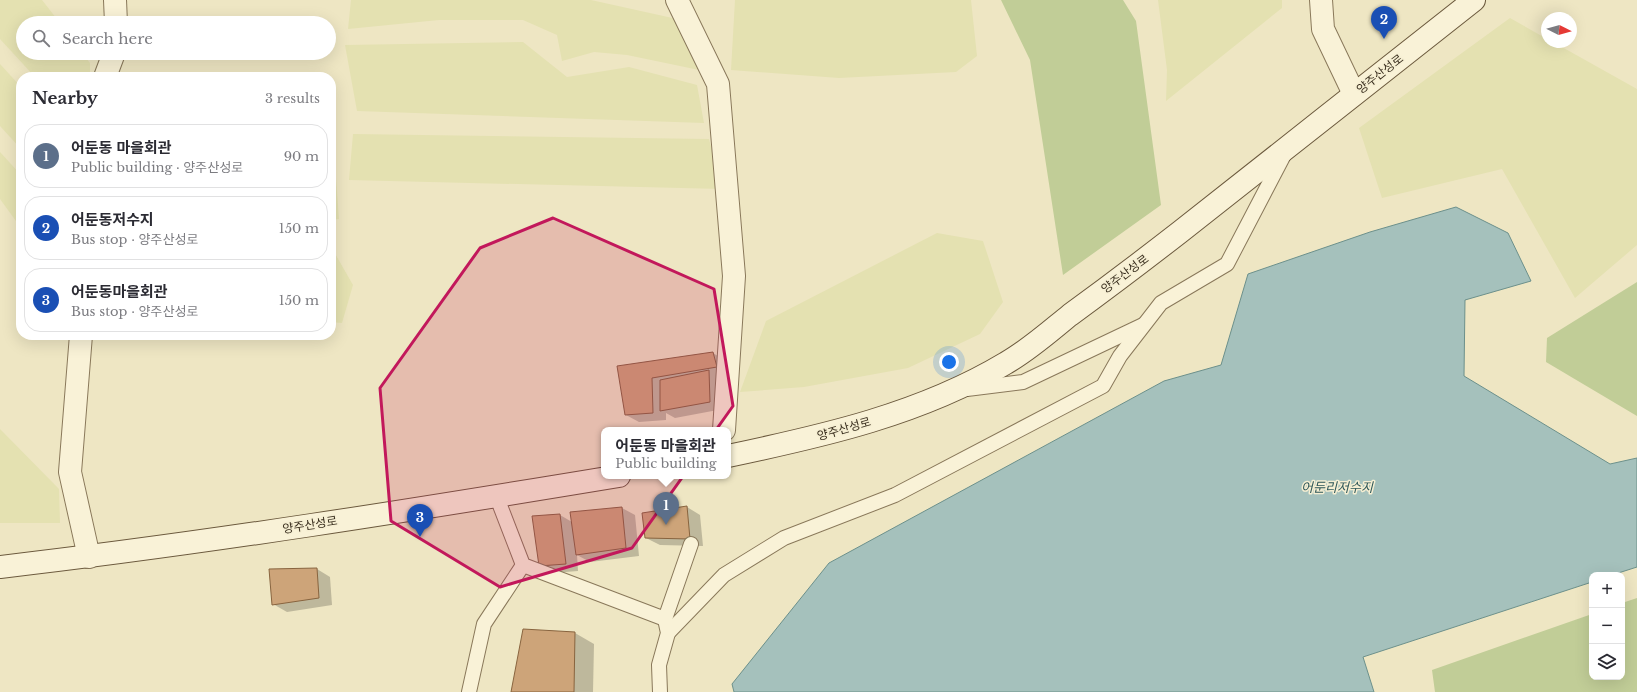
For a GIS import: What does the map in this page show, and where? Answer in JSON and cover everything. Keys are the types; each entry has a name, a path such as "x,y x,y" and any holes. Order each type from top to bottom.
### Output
{"street":[{"path":"115,0 116,16"},
{"path":"677,0 718,84 734,276 724,427"},
{"path":"1321,0 1323,29 1354,94"},
{"name":"양주산성로","path":"731,455 792,443 869,422 911,408 950,392 1005,364 1031,347 1068,317 1147,258 1474,0"},
{"path":"107,72 111,60"},
{"path":"80,340 70,472 89,557"},
{"name":"양주산성로","path":"0,567 89,557 291,528 601,479"}],"lane":[{"path":"668,633 724,575 784,538 895,495 1104,386 1120,356 1161,303 1227,264 1289,146"},
{"path":"950,392 1023,382 1145,324"},
{"path":"496,496 522,565 665,618"},
{"path":"660,692 659,665 668,633 665,618 691,544"},
{"path":"469,692 484,624 522,565"}],"highlighted area":[{"path":"553,218 714,289 733,406 632,548 500,587 391,521 380,388 480,248"}],"shaded area":[{"path":"0,0 42,0 55,16 16,16 16,56 0,39"},
{"path":"351,0 591,0 677,19 704,71 627,55 594,52 562,61 557,35 523,20 439,20 348,29"},
{"path":"735,0 971,0 977,56 956,72 839,78 731,70"},
{"path":"1158,0 1282,0 1282,8 1166,101 1167,70"},
{"path":"1510,18 1541,36 1541,48 1564,48 1637,89 1637,245 1575,298 1502,169 1382,198 1359,128"},
{"path":"523,42 567,77 629,67 697,85 704,123 357,111 345,45"},
{"path":"19,60 88,60 90,63 90,72 30,72"},
{"path":"0,64 16,82 16,144 0,126"},
{"path":"353,134 709,139 722,189 349,180"},
{"path":"0,152 16,170 16,221 0,199"},
{"path":"336,178 339,219 336,219"},
{"path":"937,233 983,241 1003,302 980,334 908,368 804,387 740,392 766,321"},
{"path":"336,255 353,285 342,323 336,322"},
{"path":"0,429 59,489 60,523 0,523"}],"green space":[{"path":"1001,0 1123,0 1136,21 1161,205 1063,275 1030,60"},
{"path":"1637,282 1637,416 1546,362 1547,338"},
{"path":"1637,598 1637,692 1435,692 1432,670 1589,615 1589,680 1625,680 1625,602"}],"water":[{"name":"어둔리저수지","path":"1456,207 1508,233 1531,281 1465,300 1464,376 1610,464 1637,458 1637,567 1621,572 1589,572 1589,583 1363,657 1374,692 734,692 732,684 829,563 1164,381 1221,365 1248,274 1370,232"}],"building":[{"path":"713,352 717,367 652,378 653,413 625,415 617,366"},
{"path":"709,370 710,402 660,411 660,380"},
{"path":"687,506 690,539 645,538 642,513"},
{"path":"622,507 626,548 576,555 570,512"},
{"path":"560,514 566,564 539,566 532,516"},
{"path":"317,568 319,598 272,605 269,569"},
{"path":"523,629 575,632 574,692 511,692"}],"place":[{"name":"어둔동저수지","path":"1384,39"},
{"name":"어둔동 마을회관","path":"666,525"},
{"name":"어둔동마을회관","path":"420,537"}]}
